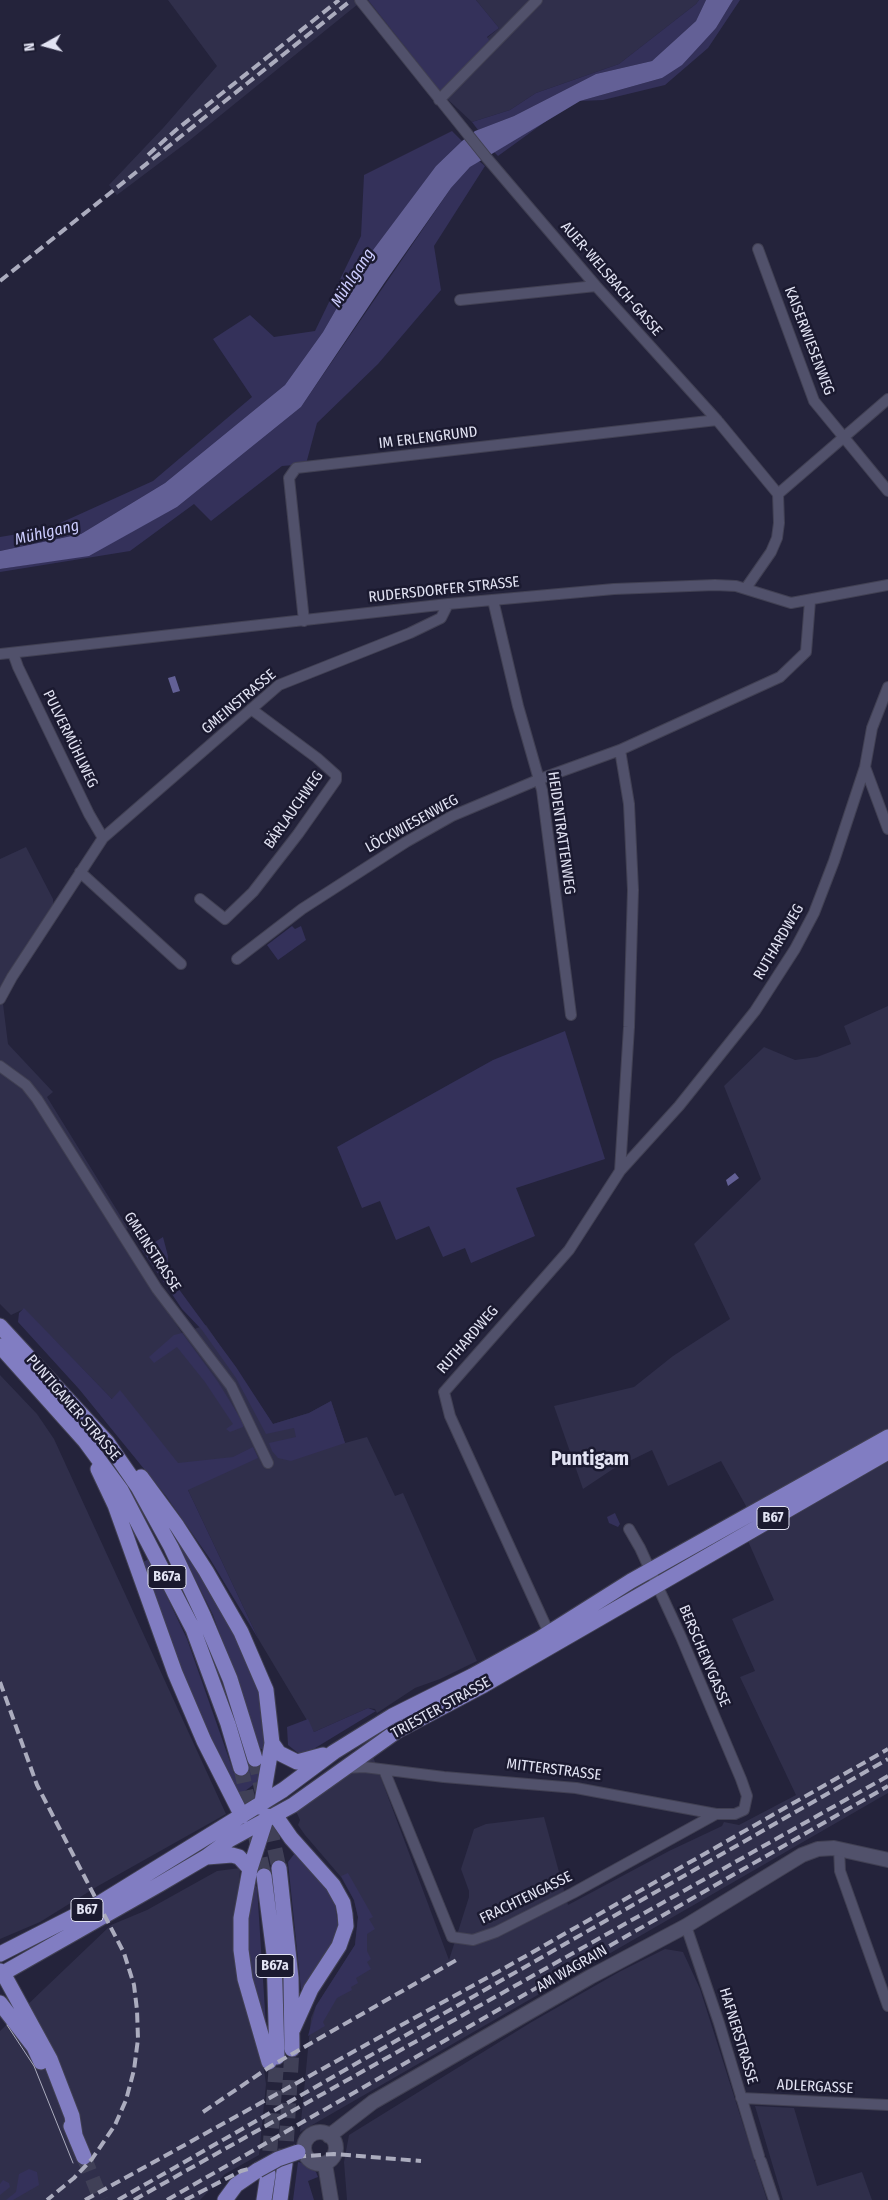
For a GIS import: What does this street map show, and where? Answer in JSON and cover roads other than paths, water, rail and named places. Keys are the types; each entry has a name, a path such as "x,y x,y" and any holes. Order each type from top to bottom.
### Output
{"main road":[{"name":"PUNTIGAMER STRASSE","path":"0,1326 107,1442 138,1487 171,1547 203,1615 241,1712 255,1759"},
{"name":"PUNTIGAMER STRASSE","path":"0,1346 85,1441 121,1490 193,1629 228,1724 241,1768"},
{"name":"TRIESTER STRASSE","path":"1,1973 206,1857 236,1836 260,1815 283,1790 334,1752 392,1716 472,1676 549,1633 650,1569 888,1437"},
{"path":"85,1441 115,1505 175,1673 204,1741 260,1815 291,1838 333,1885 343,1903 346,1914 346,1926 339,1946 311,1989 293,2029"},
{"path":"107,1442 146,1484 178,1526 241,1632 266,1690 272,1743 250,1870"},
{"name":"TRIESTER STRASSE","path":"0,1954 100,1903 344,1768 397,1731 484,1686 888,1452"},
{"path":"272,1743 279,1753 297,1762 334,1752"},
{"path":"206,1857 232,1854 239,1857 250,1870"},
{"name":"B67a","path":"278,1868 291,1978 292,2049"},
{"name":"B67a","path":"250,1870 241,1918 241,1950 246,1980 273,2060 274,1954 264,1876"},
{"path":"1,1973 50,2059 72,2116 75,2135"},
{"path":"2,2011 34,2048 84,2157"},
{"path":"224,2200 236,2185 263,2172 278,2159 301,2152"},
{"path":"280,2200 285,2164"},
{"path":"263,2172 264,2200"}],"street":[{"name":"AUER-WELSBACH-GASSE","path":"360,0 486,158 596,286 717,420 778,494"},
{"path":"439,100 537,0"},
{"name":"KAISERWIESENWEG","path":"758,249 814,401 888,491"},
{"path":"460,300 596,286"},
{"path":"746,588 771,552 777,538 780,524 778,494 888,399"},
{"name":"IM ERLENGRUND","path":"304,620 289,478 296,468 717,420"},
{"name":"RUDERSDORFER STRASSE","path":"0,654 448,604 657,587 715,584 746,588 781,601 810,601 888,585"},
{"name":"HEIDENTRATTENWEG","path":"493,600 518,706 540,779 571,1016"},
{"name":"LÖCKWIESENWEG","path":"237,959 302,909 406,842 452,816 540,779 620,750 780,677 806,652 810,601"},
{"name":"GMEINSTRASSE","path":"0,999 103,838 251,709 286,681 385,645 441,618 447,610 448,604"},
{"name":"PULVERMÜHLWEG","path":"13,653 18,667 103,838"},
{"name":"RUTHARDWEG","path":"549,1633 450,1416 444,1392 569,1250 620,1171 678,1106 755,1011 795,949 818,905 865,767 872,728 888,687"},
{"name":"BÄRLAUCHWEG","path":"200,899 225,919 253,892 298,834 336,780 336,775 317,758 251,709"},
{"name":"RUTHARDWEG","path":"620,750 630,813 633,890 620,1171"},
{"path":"865,767 888,829"},
{"path":"80,872 181,964"},
{"name":"GMEINSTRASSE","path":"0,1066 26,1085 37,1099 158,1289 231,1386 268,1464"},
{"name":"BERSCHENYGASSE","path":"629,1529 650,1569 747,1796"},
{"name":"MITTERSTRASSE","path":"344,1768 364,1767 576,1788 716,1814 735,1814 744,1810 747,1796"},
{"name":"FRACHTENGASSE","path":"384,1770 452,1937 473,1940 505,1927 716,1814"},
{"path":"888,1860 839,1848 840,1871 888,2006"},
{"name":"AM WAGRAIN","path":"329,2136 373,2102 590,1978 686,1926 802,1855 818,1850 839,1848"},
{"name":"HAFNERSTRASSE","path":"686,1926 774,2200"},
{"name":"ADLERGASSE","path":"741,2098 888,2105"},
{"path":"322,2133 329,2136 334,2142 336,2151 325,2164 311,2162 301,2152 305,2141 311,2135 322,2133"},
{"path":"325,2164 331,2200"}],"tunnel":[{"path":"255,1759 279,1868"},
{"path":"241,1768 264,1876"},
{"path":"285,2164 292,2049"},
{"path":"268,2174 277,2057"},
{"path":"84,2157 101,2200"}],"tram line":[{"path":"7,2025 34,2066 73,2163"}],"railway":[{"path":"148,155 176,130 339,0"},
{"path":"0,281 349,2"},
{"path":"0,1682 37,1785 124,1953 134,1985 137,2010 138,2039 134,2070 126,2100 115,2125 92,2159 74,2178 47,2200"},
{"path":"85,2200 503,1969 888,1749"},
{"path":"118,2200 888,1759"},
{"path":"134,2200 888,1776"},
{"path":"167,2200 888,1786"},
{"path":"203,2112 271,2066 460,1958"},
{"path":"185,2200 241,2171 292,2157 334,2154 421,2161"}],"district":[{"name":"Puntigam","path":"590,1459"}],"water label":[{"name":"Mühlgang","path":"353,278"},
{"name":"Mühlgang","path":"47,533"}]}
